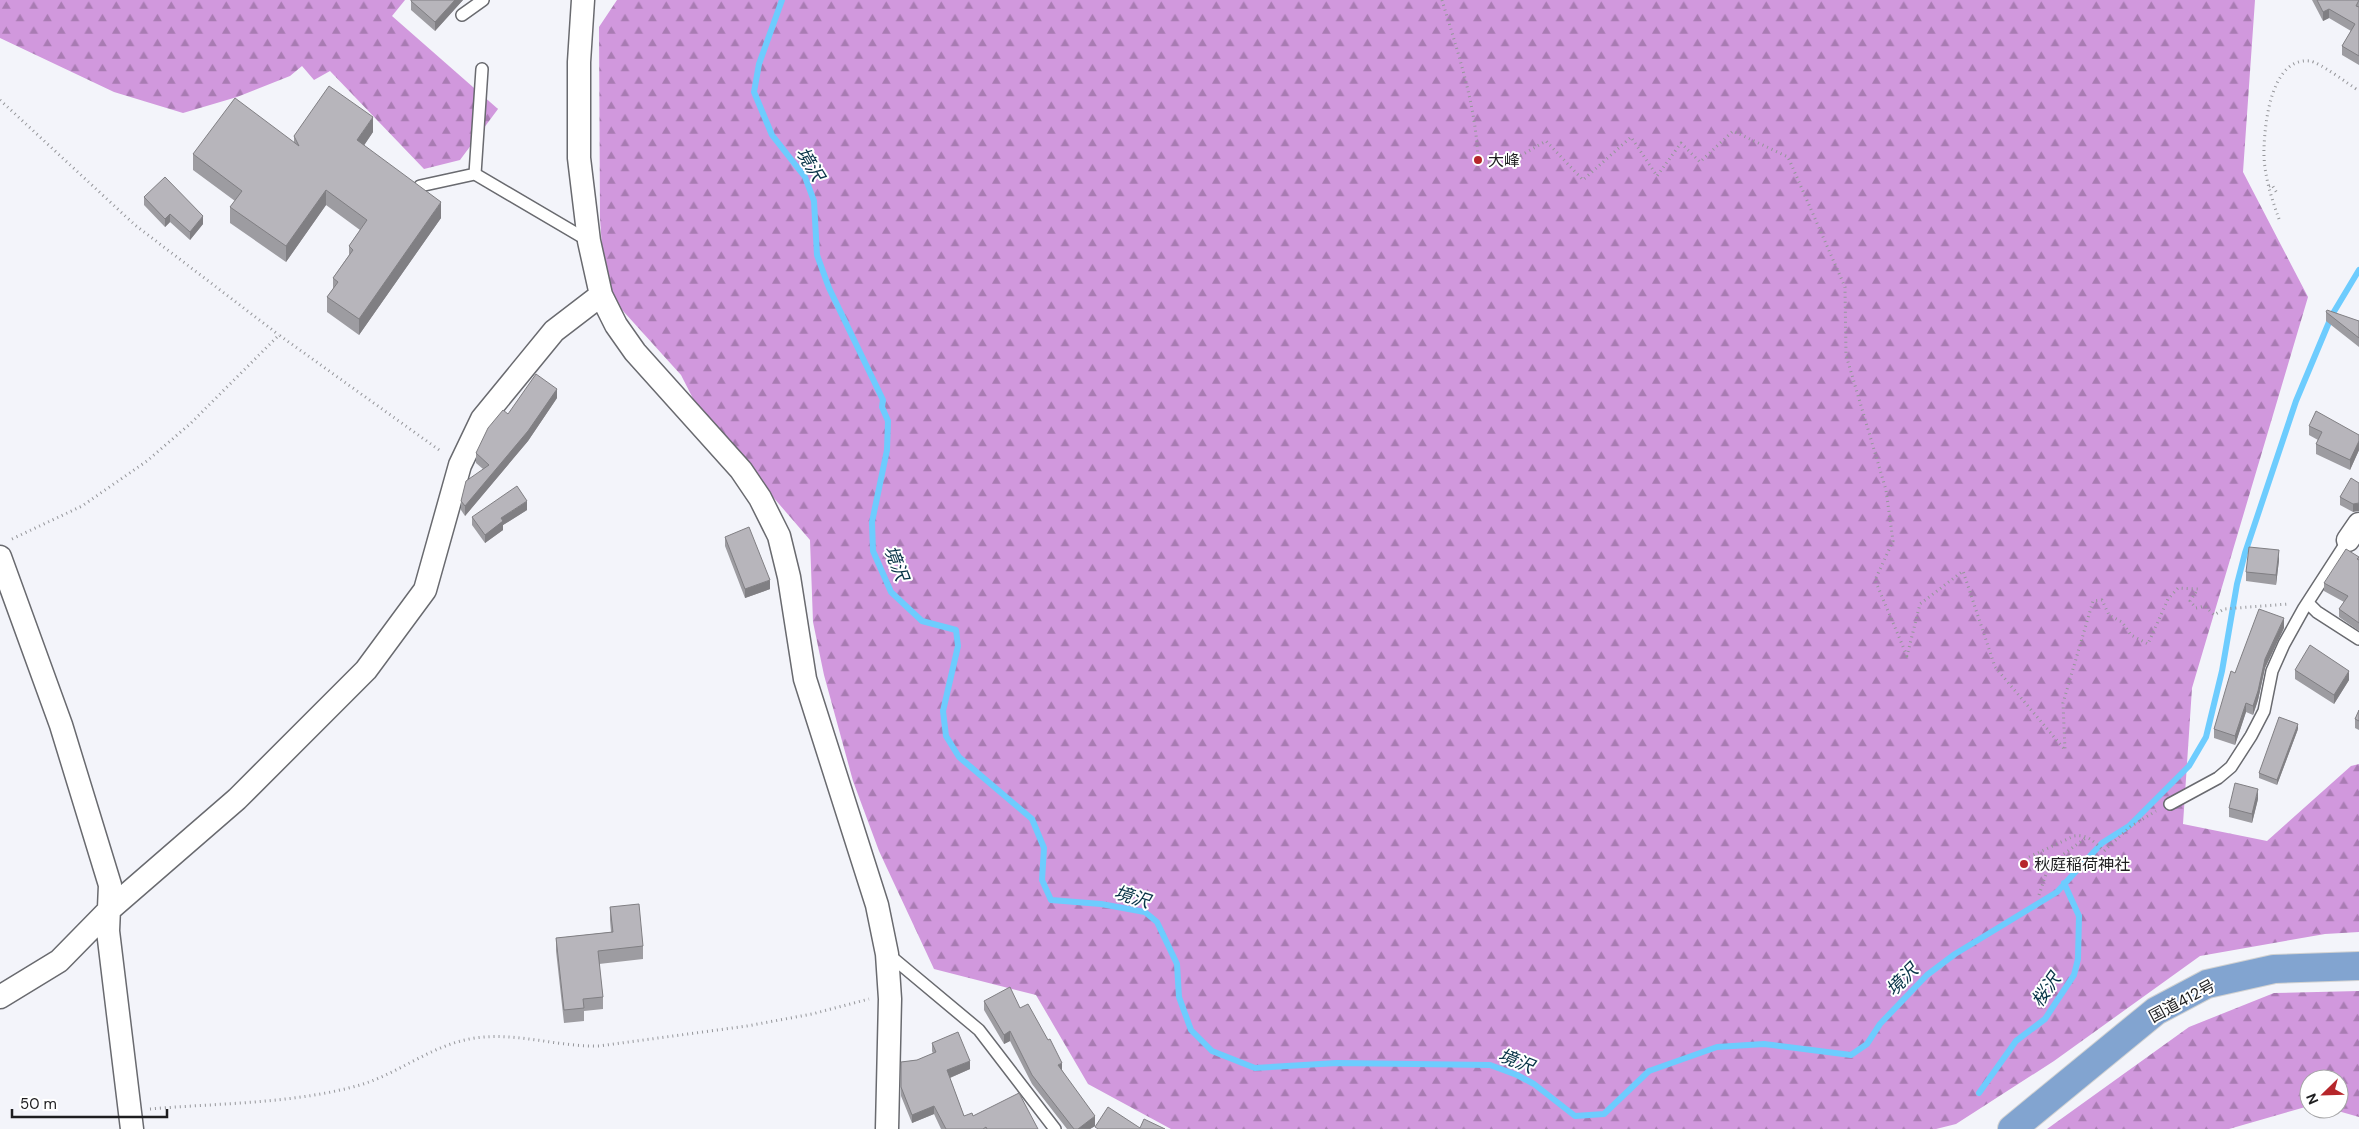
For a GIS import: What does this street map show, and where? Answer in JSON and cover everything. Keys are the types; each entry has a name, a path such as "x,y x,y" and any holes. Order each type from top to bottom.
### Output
{"highway":[{"name":"国道412号","path":"2012,1129 2156,1011 2207,984 2274,969 2359,966"}],"street":[{"path":"583,0 579,62 579,158 589,241 601,295 616,324 635,352 741,470 773,521 789,577 805,679 877,905 887,954 890,999 887,1129"},
{"path":"0,997 59,961 109,910 237,799 366,670 425,590 460,465 482,419 554,331 601,295"},
{"path":"4,549 110,885 108,931 132,1120"}],"lane":[{"path":"462,14 483,0"},
{"path":"474,174 482,69"},
{"path":"420,186 474,174 589,241"},
{"path":"2170,804 2218,778 2231,766 2251,736 2264,711 2272,671 2284,644 2353,532"},
{"path":"2308,604 2359,640"},
{"path":"887,954 979,1030 1055,1129"}],"path":[{"path":"1442,0 1466,81 1477,135 1478,160 1504,165 1546,141 1583,180 1631,137 1657,176 1681,143 1700,162 1733,131 1788,157 1845,287 1846,355 1886,490 1893,541 1875,580 1907,656 1920,604 1963,571 1995,667 2065,750 2063,703 2093,601 2102,600 2109,615 2122,622 2130,635 2148,644 2168,599 2178,588 2198,589 2190,601 2196,608 2205,606 2214,615 2224,609 2296,603"},
{"path":"2278,219 2269,186 2264,149 2269,115 2278,80 2286,67 2300,61 2313,61 2359,91"},
{"path":"0,100 135,225 278,334 460,465"},
{"path":"2269,186 2272,186 2277,193"},
{"path":"4,549 82,506 147,461 191,423 278,334"},
{"path":"2029,857 2082,834 2104,851 2130,827 2170,804"},
{"path":"2039,895 2049,865 2088,837"},
{"path":"132,1120 335,1091 362,1084 444,1045 475,1038 507,1036 537,1038 576,1046 599,1046 757,1024 812,1014 868,999 890,999"}],"green space":[{"path":"0,0 405,0 392,16 498,109 460,160 424,169 330,71 314,80 302,66 290,76 237,97 183,113 114,92 0,38"},
{"path":"617,0 2255,0 2243,172 2308,297 2192,688 2183,824 2267,841 2351,766 2359,764 2359,932 2325,934 2200,956 2054,1061 1956,1124 1936,1129 1171,1129 1088,1084 1036,995 934,969 879,851 853,781 824,675 813,622 810,540 761,483 707,426 681,375 605,291 600,218 599,27"},
{"path":"2359,991 2359,1117 2349,1114 2349,1069 2299,1069 2299,1109 2229,1129 2047,1129 2189,1027 2274,993"}],"building":[{"path":"411,0 455,0 435,22"},
{"path":"2317,0 2359,0 2356,6 2359,7 2359,56 2342,46 2355,24 2329,9 2323,12"},
{"path":"329,86 373,117 357,140 441,202 359,319 327,297 338,282 333,278 353,250 349,246 367,220 326,190 286,246 230,207 242,191 193,154 235,98 299,146 294,136"},
{"path":"165,177 203,216 190,232 170,214 165,219 144,197"},
{"path":"2327,310 2359,321 2359,338 2326,312"},
{"path":"536,374 557,389 528,431 465,506 461,501 466,481 489,465 476,453 488,428 503,410 508,414"},
{"path":"2316,411 2359,435 2359,441 2350,460 2316,444 2322,432 2309,426"},
{"path":"2351,478 2359,483 2359,503 2353,504 2340,497"},
{"path":"517,486 527,501 501,518 503,521 485,535 472,517"},
{"path":"749,527 770,580 745,589 725,537"},
{"path":"2249,547 2279,550 2276,575 2246,572"},
{"path":"2346,549 2359,557 2357,559 2359,560 2359,623 2339,609 2348,596 2324,583"},
{"path":"2259,609 2284,618 2265,659 2253,706 2246,703 2235,736 2214,729 2231,671 2235,673"},
{"path":"2310,645 2349,671 2334,695 2295,670"},
{"path":"2359,710 2359,721 2355,719"},
{"path":"2279,717 2298,724 2277,780 2259,773"},
{"path":"2235,783 2258,789 2252,814 2229,808"},
{"path":"639,904 643,946 598,951 603,997 583,999 584,1008 564,1010 556,938 613,932 610,907"},
{"path":"1010,987 1020,1008 1028,1004 1048,1040 1050,1039 1062,1063 1058,1065 1095,1116 1078,1129 1074,1129 1032,1075 1010,1031 1004,1035 984,1001"},
{"path":"958,1032 970,1061 947,1070 964,1116 972,1113 973,1116 1019,1093 1038,1129 987,1129 986,1127 983,1129 946,1129 934,1106 912,1115 901,1087 901,1062 917,1060 936,1052 932,1043"},
{"path":"1108,1107 1140,1128 1144,1119 1165,1129 1098,1129 1095,1127"}],"waterway":[{"name":"境沢","path":"782,0 759,64 754,92 772,135 805,177 814,201 817,255 829,288 883,400 882,407 888,421 887,450 872,522 873,551 891,592 922,621 956,630 958,646 943,711 946,736 959,757 1032,819 1044,848 1042,880 1051,900 1101,904 1145,912 1157,922 1177,964 1179,997 1191,1030 1212,1051 1255,1068 1337,1063 1490,1065 1517,1075 1534,1084 1575,1116 1604,1114 1649,1071 1717,1047 1764,1044 1851,1055 1867,1044 1880,1024 1927,975 1955,954 2057,892 2102,843 2129,826 2189,766 2206,737 2222,671 2237,584 2245,553 2296,401 2332,315 2359,270"},
{"name":"桜沢","path":"1979,1093 2016,1041 2045,1019 2074,975 2078,959 2079,916 2064,883"}],"place":[{"name":"大峰","path":"1478,160"},
{"name":"秋庭稲荷神社","path":"2024,864"}]}
